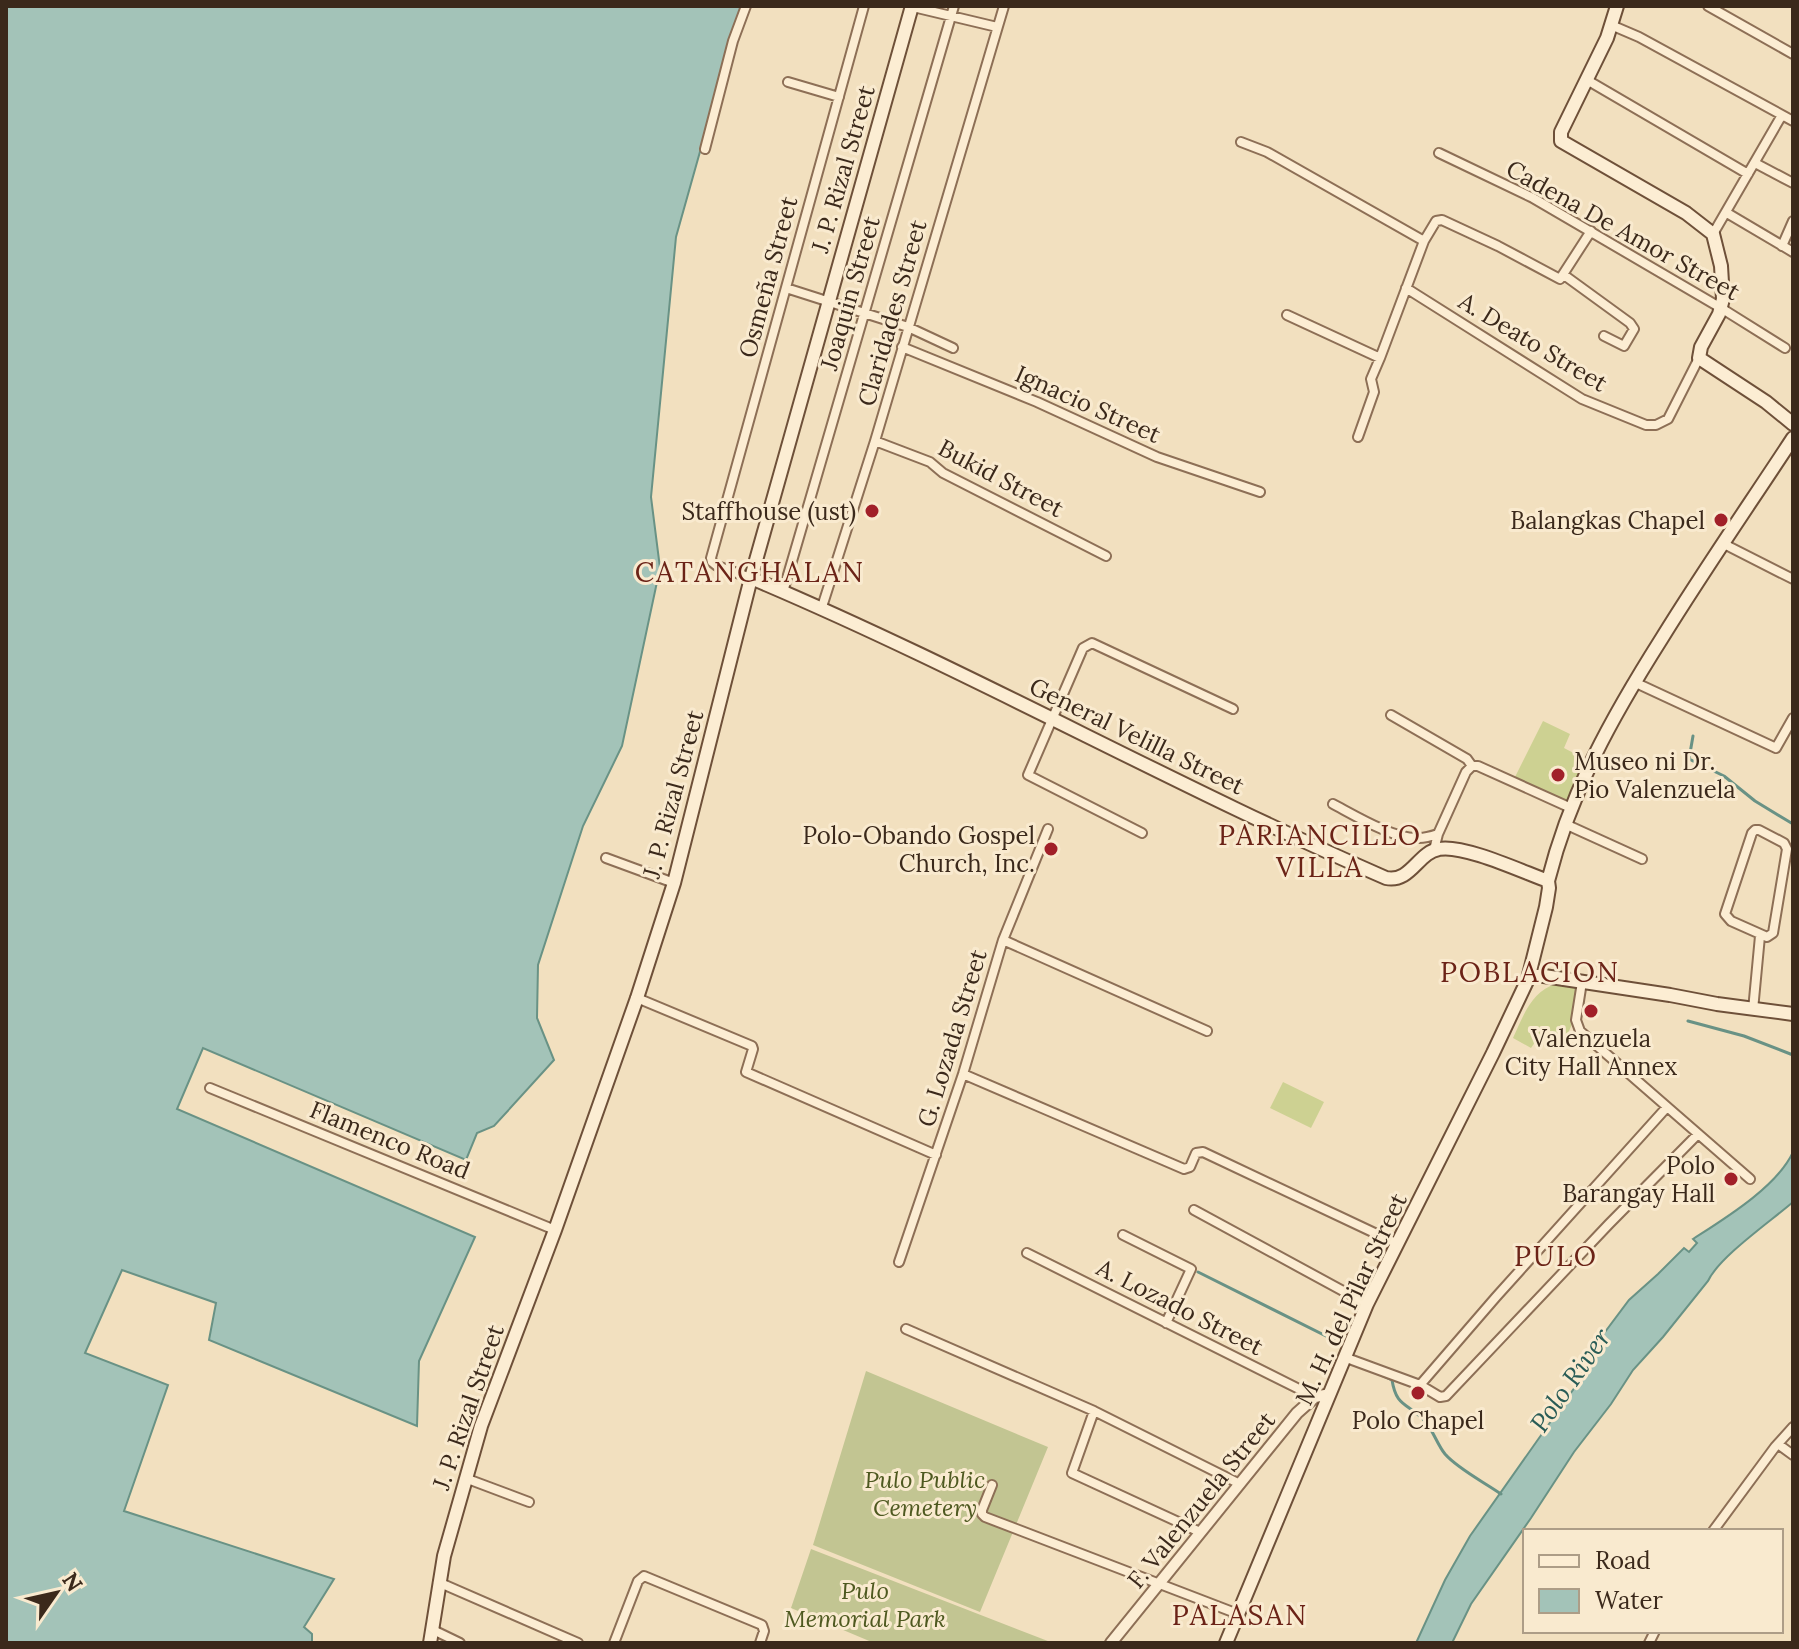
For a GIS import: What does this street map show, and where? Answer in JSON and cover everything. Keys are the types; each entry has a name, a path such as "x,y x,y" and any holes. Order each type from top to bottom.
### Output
{"main road":[{"name":"J. P. Rizal Street","path":"430,1643 438,1582 481,1426 555,1230 674,883 751,578 911,6"},
{"path":"1617,6 1587,80 1561,132 1561,141 1686,213 1713,234 1721,266 1721,308 1701,347 1699,358 1766,402 1793,424"},
{"name":"M. H. del Pilar Street","path":"1226,1643 1367,1304 1528,979 1546,907 1548,881 1565,824 1599,744 1634,682 1722,543 1793,438"},
{"name":"General Velilla Street","path":"751,578 1054,718 1290,836 1386,878 1399,878 1434,850"},
{"path":"1434,850 1460,849 1548,881"},
{"path":"1528,979 1538,975 1793,1014"}],"street":[{"path":"705,149 733,41 746,6"},
{"name":"Osmeña Street","path":"751,578 717,566 711,558 864,6"},
{"path":"911,6 997,27"},
{"name":"Joaquin Street","path":"783,592 954,6"},
{"name":"Claridades Street","path":"821,610 875,441 1004,6"},
{"path":"1708,6 1793,54"},
{"path":"1611,25 1639,37 1793,121"},
{"path":"1587,80 1748,174"},
{"path":"788,82 839,97"},
{"path":"1713,234 1782,115"},
{"path":"1241,142 1267,152 1424,241"},
{"name":"Cadena De Amor Street","path":"1439,153 1533,198 1785,348"},
{"path":"1755,163 1793,183"},
{"path":"1727,213 1793,252"},
{"path":"1358,437 1374,392 1371,379 1424,241 1438,220 1498,246 1557,279 1564,275 1591,231"},
{"path":"1782,246 1793,221"},
{"path":"1564,275 1634,329 1624,346 1604,336"},
{"path":"786,288 908,327 953,348"},
{"name":"A. Deato Street","path":"1406,288 1582,399 1646,425 1656,425 1668,419 1699,358"},
{"path":"1287,315 1380,358"},
{"name":"Ignacio Street","path":"902,347 1037,402 1157,457 1260,492"},
{"name":"Bukid Street","path":"875,441 930,462 943,473 1106,556"},
{"path":"1722,543 1793,579"},
{"path":"1142,833 1028,775 1083,648 1092,643 1233,709"},
{"path":"1634,682 1776,748 1793,718"},
{"path":"1391,715 1467,759 1472,766"},
{"path":"1434,850 1466,772 1472,766 1571,808"},
{"path":"1333,804 1400,835 1416,839 1438,834"},
{"path":"1565,824 1642,859"},
{"name":"G. Lozada Street","path":"899,1262 963,1074 1003,940 1048,829"},
{"path":"1757,829 1784,843 1787,849 1773,933 1767,937 1760,936 1731,921 1725,914 1752,833 1757,829"},
{"path":"606,858 674,883"},
{"path":"1753,1010 1760,936"},
{"path":"1003,940 1207,1031"},
{"path":"1582,982 1576,1020 1580,1031 1750,1179"},
{"path":"637,998 752,1046 746,1072 936,1155"},
{"path":"963,1074 1184,1169 1190,1167 1198,1152 1203,1152 1398,1244"},
{"name":"Flamenco Road","path":"210,1088 555,1230"},
{"path":"1420,1385 1667,1107"},
{"path":"1344,1357 1420,1385 1436,1396 1448,1394 1698,1134"},
{"path":"1194,1210 1367,1304"},
{"path":"1123,1235 1191,1269 1166,1323"},
{"name":"A. Lozado Street","path":"1027,1253 1315,1397"},
{"path":"906,1329 1094,1411 1240,1484"},
{"path":"1315,1397 1330,1394"},
{"name":"F. Valenzuela Street","path":"1111,1643 1297,1413 1315,1397"},
{"path":"1094,1411 1072,1473 1200,1532"},
{"path":"1714,1529 1793,1427"},
{"path":"1778,1444 1793,1455"},
{"path":"465,1478 529,1502"},
{"path":"992,1485 982,1510 985,1517 1238,1614"},
{"path":"614,1643 638,1581 644,1576 762,1625 764,1631 760,1643"},
{"path":"438,1582 578,1643"},
{"path":"431,1629 460,1643"}],"green space":[{"name":"Museo ni Dr. Pio Valenzuela","path":"1543,721 1570,734 1564,748 1587,760 1568,801 1515,777"},
{"path":"1556,984 1577,988 1573,1022 1565,1040 1545,1028 1531,1048 1513,1038 1534,999 1547,987"},
{"path":"1283,1082 1324,1102 1311,1128 1270,1108"},
{"name":"Pulo Public Cemetery","path":"866,1371 1048,1447 980,1612 813,1545"},
{"name":"Pulo Memorial Park","path":"811,1549 1053,1643 874,1643 791,1608"}],"water":[{"path":"6,6 741,6 676,237 651,497 660,568 622,746 583,826 538,965 537,1018 554,1060 494,1126 477,1133 466,1160 203,1048 177,1109 475,1237 419,1361 417,1426 209,1340 216,1303 122,1270 85,1353 168,1385 124,1511 334,1579 304,1627 312,1634 312,1643 6,1643"},
{"path":"1793,1152 1793,1202 1723,1261 1633,1370 1471,1604 1452,1643 1416,1643 1445,1580 1470,1536 1575,1387 1602,1336 1629,1300 1684,1248 1689,1252 1697,1243 1693,1239 1763,1190"}],"waterway":[{"path":"1693,736 1689,759 1724,776 1755,801 1793,824"},
{"path":"1688,1021 1744,1036 1793,1055"},
{"path":"1198,1272 1342,1344"},
{"path":"1372,1371 1392,1380 1399,1399 1425,1421 1450,1460 1501,1494"}],"place":[{"name":"Staffhouse (ust)","path":"872,511"},
{"name":"Balangkas Chapel","path":"1721,520"},
{"name":"Museo ni Dr. Pio Valenzuela","path":"1558,775"},
{"name":"Polo-Obando Gospel Church, Inc.","path":"1051,849"},
{"name":"Valenzuela City Hall Annex","path":"1591,1011"},
{"name":"Polo Barangay Hall","path":"1731,1179"},
{"name":"Polo Chapel","path":"1418,1393"}],"district":[{"name":"CATANGHALAN","path":"750,572"},
{"name":"PARIANCILLO VILLA","path":"1320,851"},
{"name":"POBLACION","path":"1530,972"},
{"name":"PULO","path":"1556,1256"},
{"name":"PALASAN","path":"1240,1615"}],"water label":[{"name":"Polo River","path":"1570,1380"}]}
